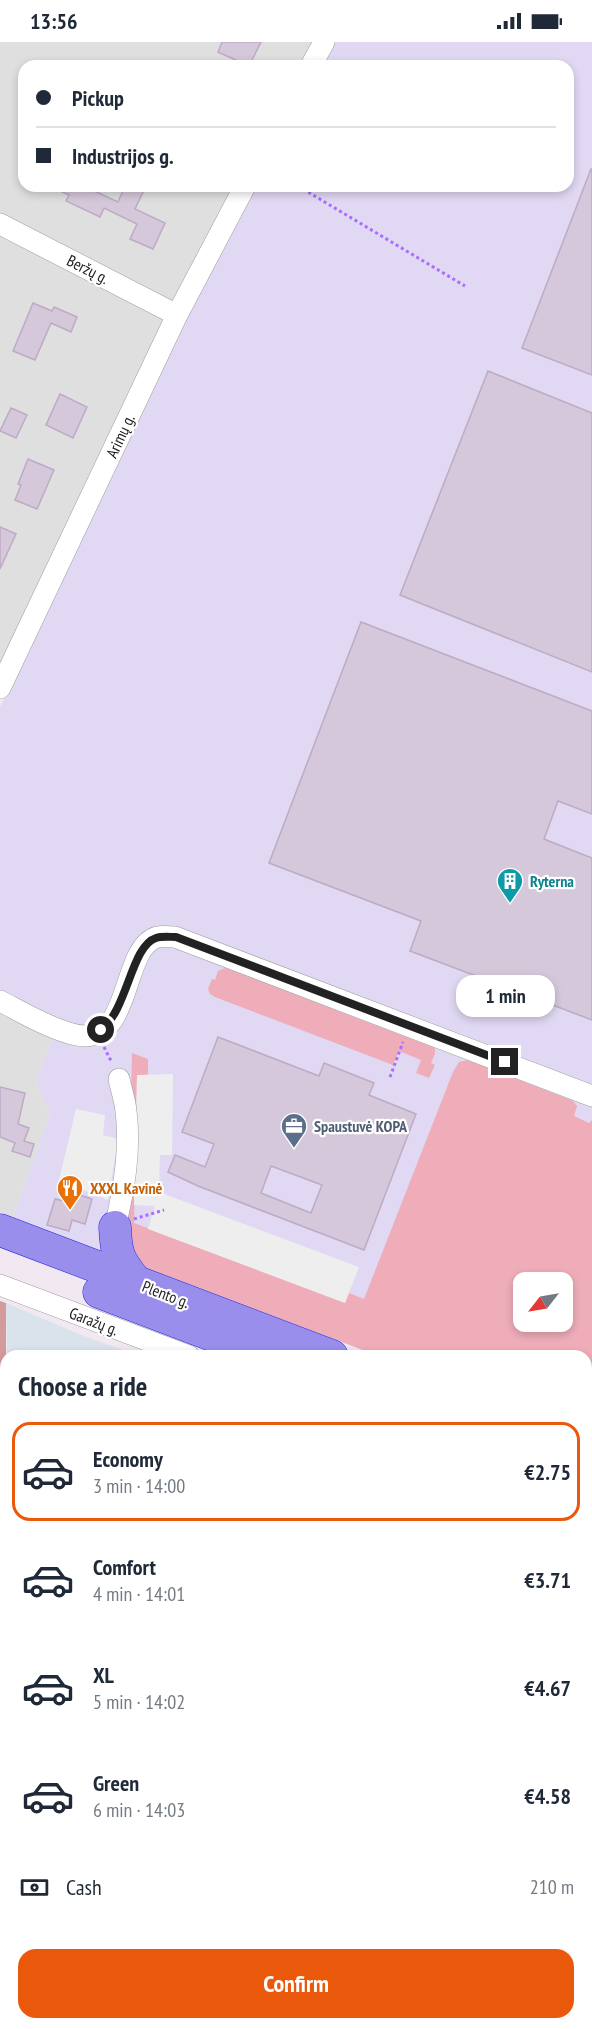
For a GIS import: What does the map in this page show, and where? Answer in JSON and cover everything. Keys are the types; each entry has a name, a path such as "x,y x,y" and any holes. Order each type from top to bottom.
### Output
{"highway":[{"path":"66,1256 100,1244 116,1226"},
{"path":"116,1226 116,1249 123,1266 137,1283"},
{"name":"Plento g.","path":"0,1230 316,1350"},
{"name":"Plento g.","path":"0,1253 251,1350"}],"street":[{"path":"314,60 324,42"},
{"name":"Arimų g.","path":"0,688 177,315 242,192"},
{"name":"Beržų g.","path":"0,224 177,315"},
{"path":"0,1001 44,1023 91,1034 110,1023 135,962 144,947 157,938 176,937 592,1096"},
{"path":"116,1226 123,1197 128,1137 126,1109 119,1079"},
{"name":"Garažų g.","path":"0,1285 173,1350"}],"path":[{"path":"308,192 465,286"},
{"path":"390,1077 410,1026"},
{"path":"91,1034 119,1079"},
{"path":"116,1226 164,1210"}],"shaded area":[{"path":"0,42 324,42 314,60 18,60 18,192 242,192 0,688"},
{"path":"330,42 592,42 592,1350 363,1350 13,1218 50,1114 36,1082 59,1020 0,990 0,707 183,315 249,192 574,192 574,60 320,60"},
{"path":"225,968 435,1048 431,1063 435,1065 429,1078 416,1073 421,1060 399,1051 393,1065 215,997 208,989 218,971"},
{"path":"0,990 59,1019 36,1082 50,1114 13,1218 0,1212"},
{"path":"132,1053 148,1059 148,1075 137,1076 134,1223 345,1303 349,1293 364,1299 453,1072 459,1062 468,1060 573,1101 577,1106 574,1116 589,1123 592,1120 592,1350 363,1350 134,1264 128,1221"},
{"path":"173,1074 172,1155 160,1155 159,1192 359,1267 345,1303 148,1229 155,1206 134,1205 137,1075"},
{"path":"76,1109 105,1115 103,1135 118,1139 108,1200 59,1180"},
{"path":"0,1301 6,1303 6,1350 0,1350"},
{"path":"6,1303 123,1350 7,1350"}],"building":[{"path":"222,42 261,42 252,60 236,60 218,52"},
{"path":"592,169 592,375 522,348"},
{"path":"63,192 97,192 118,202 122,192 143,192 135,209 165,223 153,249 130,239 137,224 104,208 100,217 66,201 69,195"},
{"path":"33,303 52,311 54,307 77,317 71,332 51,323 35,360 13,351"},
{"path":"488,371 592,413 592,672 400,595"},
{"path":"60,394 87,407 73,438 46,425"},
{"path":"11,408 27,415 16,438 0,431"},
{"path":"28,459 54,470 37,509 15,500 21,485 18,484"},
{"path":"0,527 16,534 0,569"},
{"path":"361,622 592,711 592,814 558,801 544,839 592,858 592,1020 410,951 421,921 269,863"},
{"path":"218,1037 319,1076 324,1063 374,1083 369,1095 416,1114 364,1250 198,1186 168,1172 175,1155 205,1167 214,1144 182,1132","holes":["271,1166 322,1185 311,1213 261,1193"]},
{"path":"0,1087 25,1093 18,1124 29,1128 24,1141 34,1144 30,1157 12,1151 15,1143 0,1137"},
{"name":"XXXL Kavinė","path":"71,1192 92,1199 85,1224 72,1220 69,1231 47,1225 55,1199 68,1202"}],"place":[{"name":"Ryterna","path":"510,904"},
{"name":"Spaustuvė KOPA","path":"294,1149"},
{"name":"XXXL Kavinė","path":"70,1211"}],"route":[{"path":"101,1030 110,1023 116,1013 135,962 144,947 151,940 165,936 176,937 505,1062"}]}
